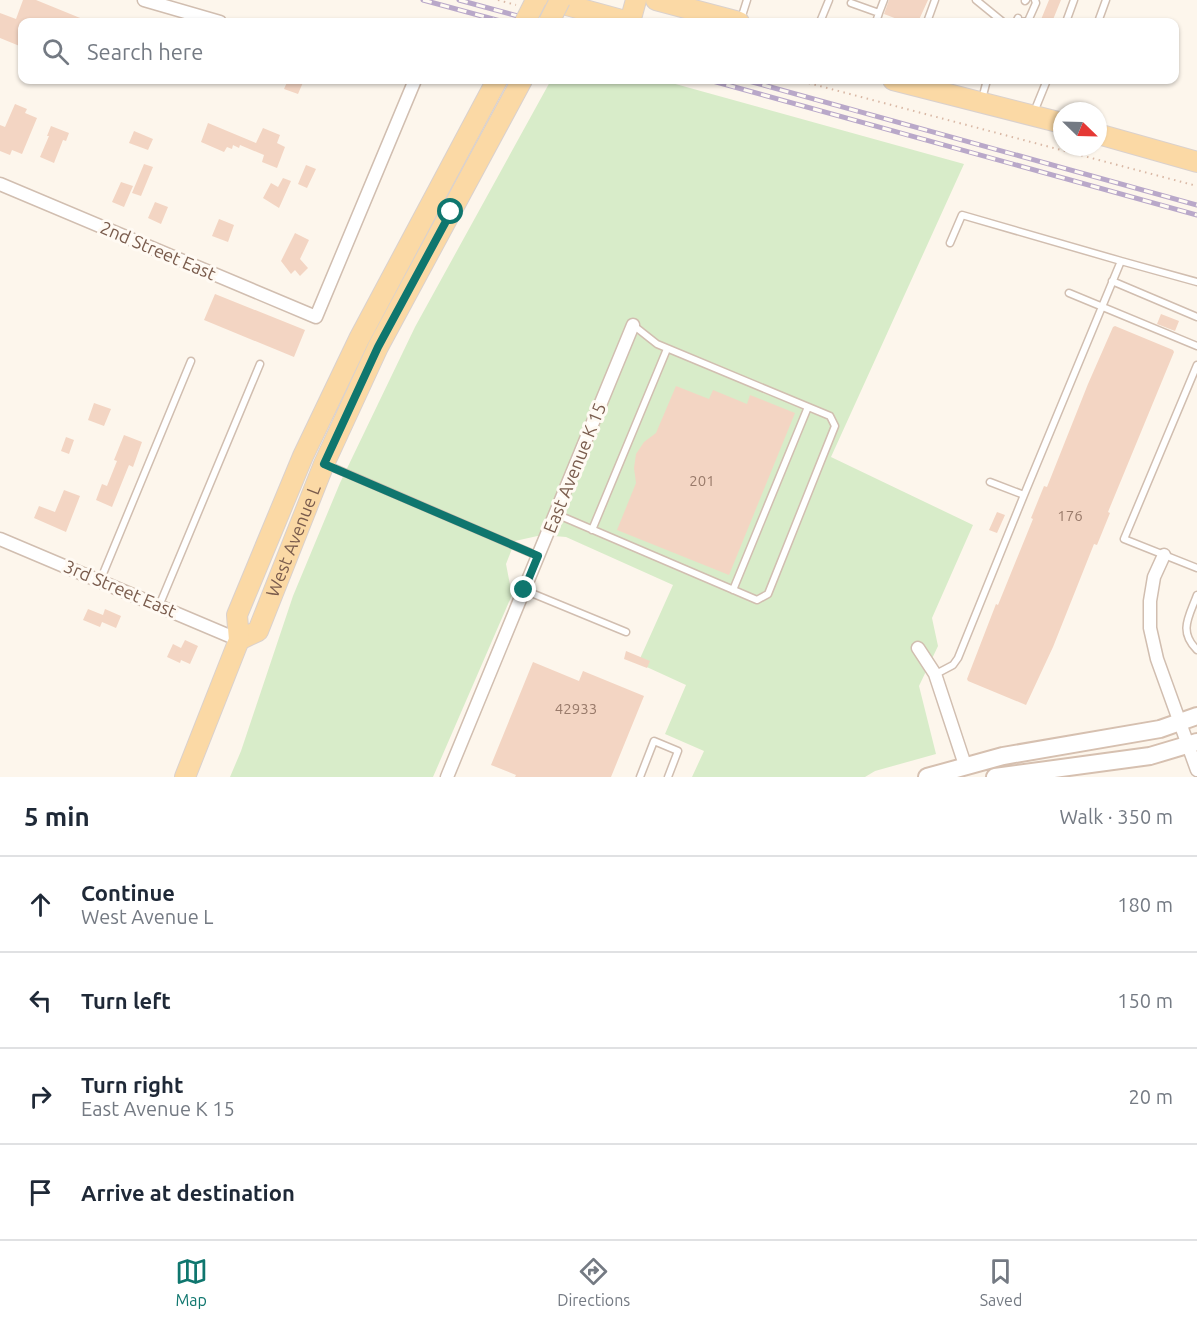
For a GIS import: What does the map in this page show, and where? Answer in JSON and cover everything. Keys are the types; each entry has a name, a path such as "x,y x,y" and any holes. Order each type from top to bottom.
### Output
{"main road":[{"path":"527,18 536,0"},
{"path":"548,0 609,8 623,18"},
{"path":"551,18 560,0"},
{"path":"630,18 636,0"},
{"path":"656,0 687,4 728,18"},
{"name":"West Avenue L","path":"188,772 239,640 237,615 303,456 359,339 495,84"},
{"name":"West Avenue L","path":"239,640 258,631 324,464 378,347 520,84"},
{"path":"916,84 1053,121"},
{"path":"1107,137 1197,162"},
{"path":"927,777 965,765 1023,752 1160,729 1197,716"},
{"path":"995,777 1041,774 1150,756 1193,744"}],"street":[{"path":"144,0 206,18"},
{"name":"2nd Street East","path":"0,184 316,317 412,84"},
{"name":"East Avenue K 15","path":"447,777 633,325"},
{"name":"3rd Street East","path":"0,539 239,640"},
{"path":"1164,555 1154,577 1150,601 1150,628 1157,659 1180,722 1193,744 1197,770"},
{"path":"918,648 935,674 965,765"}],"lane":[{"path":"741,18 747,0"},
{"path":"822,18 829,0"},
{"path":"877,18 884,0"},
{"path":"928,18 935,0"},
{"path":"976,0 999,18"},
{"path":"1029,18 1036,3 1035,0"},
{"path":"1067,18 1074,0"},
{"path":"1099,18 1106,0"},
{"path":"851,3 879,13"},
{"path":"982,102 986,84"},
{"path":"1033,115 1045,84"},
{"path":"950,243 962,215 1197,282"},
{"path":"935,674 953,665 958,658 1120,261"},
{"path":"1112,281 1197,317"},
{"path":"1068,293 1197,346"},
{"path":"555,514 757,600 768,594 835,426 830,416 667,349 633,325"},
{"path":"592,530 667,349"},
{"path":"100,581 191,361"},
{"path":"159,606 260,364"},
{"path":"1197,365 1124,539 1197,568"},
{"path":"733,590 808,407"},
{"path":"324,464 538,556"},
{"path":"990,482 1024,495"},
{"path":"524,590 626,632"},
{"path":"1197,596 1186,628 1187,638 1197,650"},
{"path":"640,777 654,741 678,752 668,777"}],"path":[{"path":"812,84 1197,186"}],"green space":[{"path":"549,84 675,84 964,164 831,457 973,525 932,618 938,646 919,686 936,754 875,771 865,777 692,777 704,751 665,734 686,685 638,663 673,585 566,537 542,535 515,541 506,564 512,595 433,777 230,777 241,751 293,596 340,483 415,327"}],"building":[{"path":"23,0 36,0 80,18 18,18 18,45 0,38 0,13 16,19"},
{"path":"889,0 928,0 920,18 894,18 884,14"},
{"path":"1049,0 1061,0 1054,18 1042,18"},
{"path":"286,84 302,84 298,94 284,89"},
{"path":"15,104 27,109 25,113 37,118 22,154 12,150 10,155 0,151 0,125 5,127"},
{"path":"208,123 256,143 263,128 280,135 277,143 285,147 277,168 262,162 264,155 240,145 239,148 233,145 232,149 227,147 224,152 201,142"},
{"path":"51,126 69,133 66,141 63,140 54,163 40,157"},
{"path":"134,131 153,139 148,150 129,143"},
{"path":"144,164 153,167 141,196 132,193"},
{"path":"306,165 316,169 307,188 298,184"},
{"path":"283,178 291,181 279,208 263,198 271,183 278,187"},
{"path":"121,182 133,186 124,207 112,202"},
{"path":"155,202 168,207 161,224 148,218"},
{"path":"219,219 234,225 228,242 212,236"},
{"path":"295,233 309,240 300,259 308,268 300,276 295,270 291,274 281,261"},
{"path":"215,294 305,330 294,357 204,320"},
{"path":"1161,314 1179,321 1175,331 1157,324"},
{"path":"1115,326 1174,352 1108,512 1110,513 1097,545 1094,544 1053,647 1026,705 967,679 1033,519 1031,518 1044,486 1047,487 1088,384"},
{"path":"676,386 709,399 713,390 747,404 750,395 795,413 729,575 617,530 636,483 634,468 636,454 644,442 656,433"},
{"path":"94,403 111,409 104,426 88,420"},
{"path":"124,435 142,442 133,467 129,465 112,507 96,500 102,484 107,486"},
{"path":"66,437 74,440 69,454 61,451"},
{"path":"64,490 80,496 66,532 34,518 39,506 55,512"},
{"path":"997,512 1005,515 997,533 989,530"},
{"path":"88,609 103,615 105,609 121,616 116,628 102,622 100,627 83,620"},
{"path":"185,640 198,646 190,664 181,660 180,663 167,657 173,644 181,648"},
{"path":"626,651 650,661 647,668 624,659"},
{"path":"533,662 579,681 583,671 644,696 611,777 515,777 516,775 491,765"}],"railway":[{"path":"423,0 489,18"},
{"path":"459,0 525,18"},
{"path":"723,84 1197,215"},
{"path":"759,84 1197,205"}],"route":[{"path":"451,212 378,347 324,464 538,556 524,590"}]}
